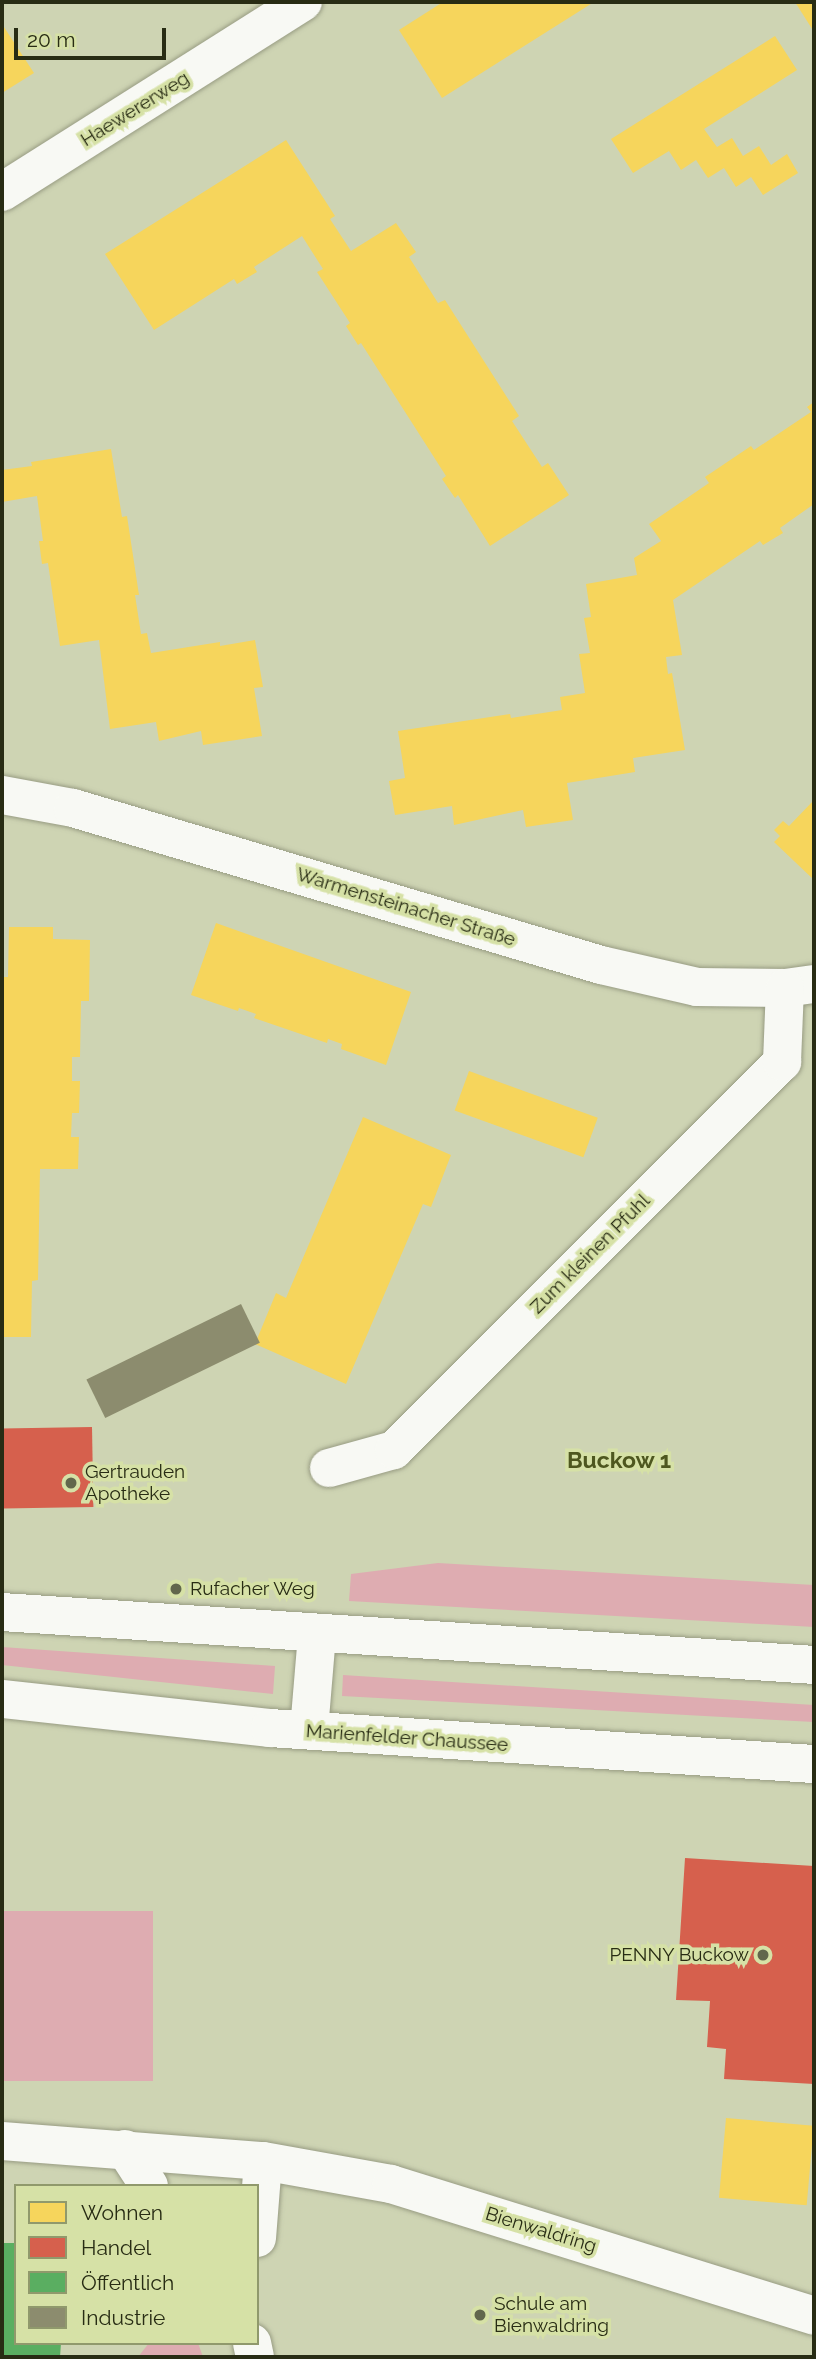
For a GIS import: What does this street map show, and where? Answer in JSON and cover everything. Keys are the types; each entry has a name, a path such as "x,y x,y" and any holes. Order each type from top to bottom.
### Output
{"street":[{"name":"Haewererweg","path":"2,192 303,2"},
{"name":"Warmensteinacher Straße","path":"2,795 73,808 601,965 697,987 800,986"},
{"name":"Zum kleinen Pfuhl","path":"329,1468 394,1450 782,1062 800,986"},
{"path":"2,1612 814,1665"},
{"path":"309,1730 317,1634"},
{"name":"Marienfelder Chaussee","path":"2,1699 309,1730 814,1764"},
{"name":"Bienwaldring","path":"2,2141 263,2161 391,2184 814,2316"},
{"path":"125,2149 148,2184"},
{"path":"259,2212 263,2161"}],"shaded area":[{"path":"438,1563 814,1585 814,1627 349,1601 351,1574"},
{"path":"2,1647 275,1666 273,1694 2,1665"},
{"path":"343,1675 814,1705 814,1722 342,1696"},
{"path":"2,1911 153,1911 153,2081 2,2081"},
{"path":"147,2345 199,2345 203,2357 138,2357"}],"building: Wohnen":[{"path":"443,2 594,2 442,98 399,30"},
{"path":"795,2 814,2 814,32"},
{"path":"2,24 34,73 2,93"},
{"path":"775,36 797,70 704,129 717,147 732,138 743,156 759,146 771,165 787,154 798,173 763,195 751,177 736,187 724,168 708,178 696,160 681,170 669,151 633,173 611,139"},
{"path":"286,140 335,216 330,219 351,251 396,223 416,252 409,257 438,303 445,300 519,416 512,421 542,467 548,463 569,495 490,546 458,495 455,498 442,479 446,476 361,343 358,345 346,326 350,323 317,272 323,269 302,236 254,267 257,272 237,284 234,279 154,330 105,254"},
{"path":"814,402 814,504 780,528 783,533 763,545 760,541 673,600 682,655 666,657 668,674 672,673 685,750 633,758 635,772 567,783 573,820 526,827 523,810 454,825 452,806 395,815 389,781 405,778 398,731 510,714 511,718 562,710 560,697 585,693 579,654 590,653 584,618 591,617 586,584 637,575 634,558 661,541 649,524 709,483 705,477 751,446 754,450 811,412 807,407"},
{"path":"111,449 122,517 127,516 139,595 135,595 141,634 147,633 151,653 220,642 220,646 255,640 263,687 254,688 262,736 203,745 201,731 159,741 156,722 110,729 99,640 60,646 48,563 42,564 39,541 43,541 37,496 2,502 2,470 32,466 31,462"},
{"path":"814,800 814,880 774,842 780,836 774,830 783,821 789,826"},
{"path":"216,923 411,992 386,1065 341,1049 342,1044 328,1039 327,1043 254,1018 256,1014 239,1008 238,1011 191,995"},
{"path":"9,927 53,927 53,939 90,940 89,1001 81,1001 80,1057 72,1057 72,1081 80,1081 79,1113 72,1113 71,1137 79,1137 78,1169 40,1169 38,1280 32,1281 31,1337 2,1337 2,977 8,977"},
{"path":"469,1071 598,1118 583,1157 455,1110"},
{"path":"363,1117 451,1155 431,1207 423,1204 346,1384 255,1344 276,1293 286,1298"},
{"path":"726,2118 814,2126 807,2205 719,2198"}],"building: Handel":[{"path":"92,1427 93,1507 3,1509 2,1429"},
{"name":"PENNY Buckow","path":"685,1858 814,1866 814,2084 724,2079 726,2049 707,2047 710,2001 676,2000"}],"building: Öffentlich":[{"path":"2,2243 14,2243 14,2345 61,2345 60,2357 2,2357"}],"building: Industrie":[{"path":"241,1304 260,1343 105,1418 86,1379"}],"place":[{"name":"Gertrauden Apotheke","path":"71,1483"},
{"name":"Rufacher Weg","path":"176,1589"},
{"name":"PENNY Buckow","path":"763,1955"},
{"name":"Schule am Bienwaldring","path":"480,2315"}],"district":[{"name":"Buckow 1","path":"619,1460"}]}
